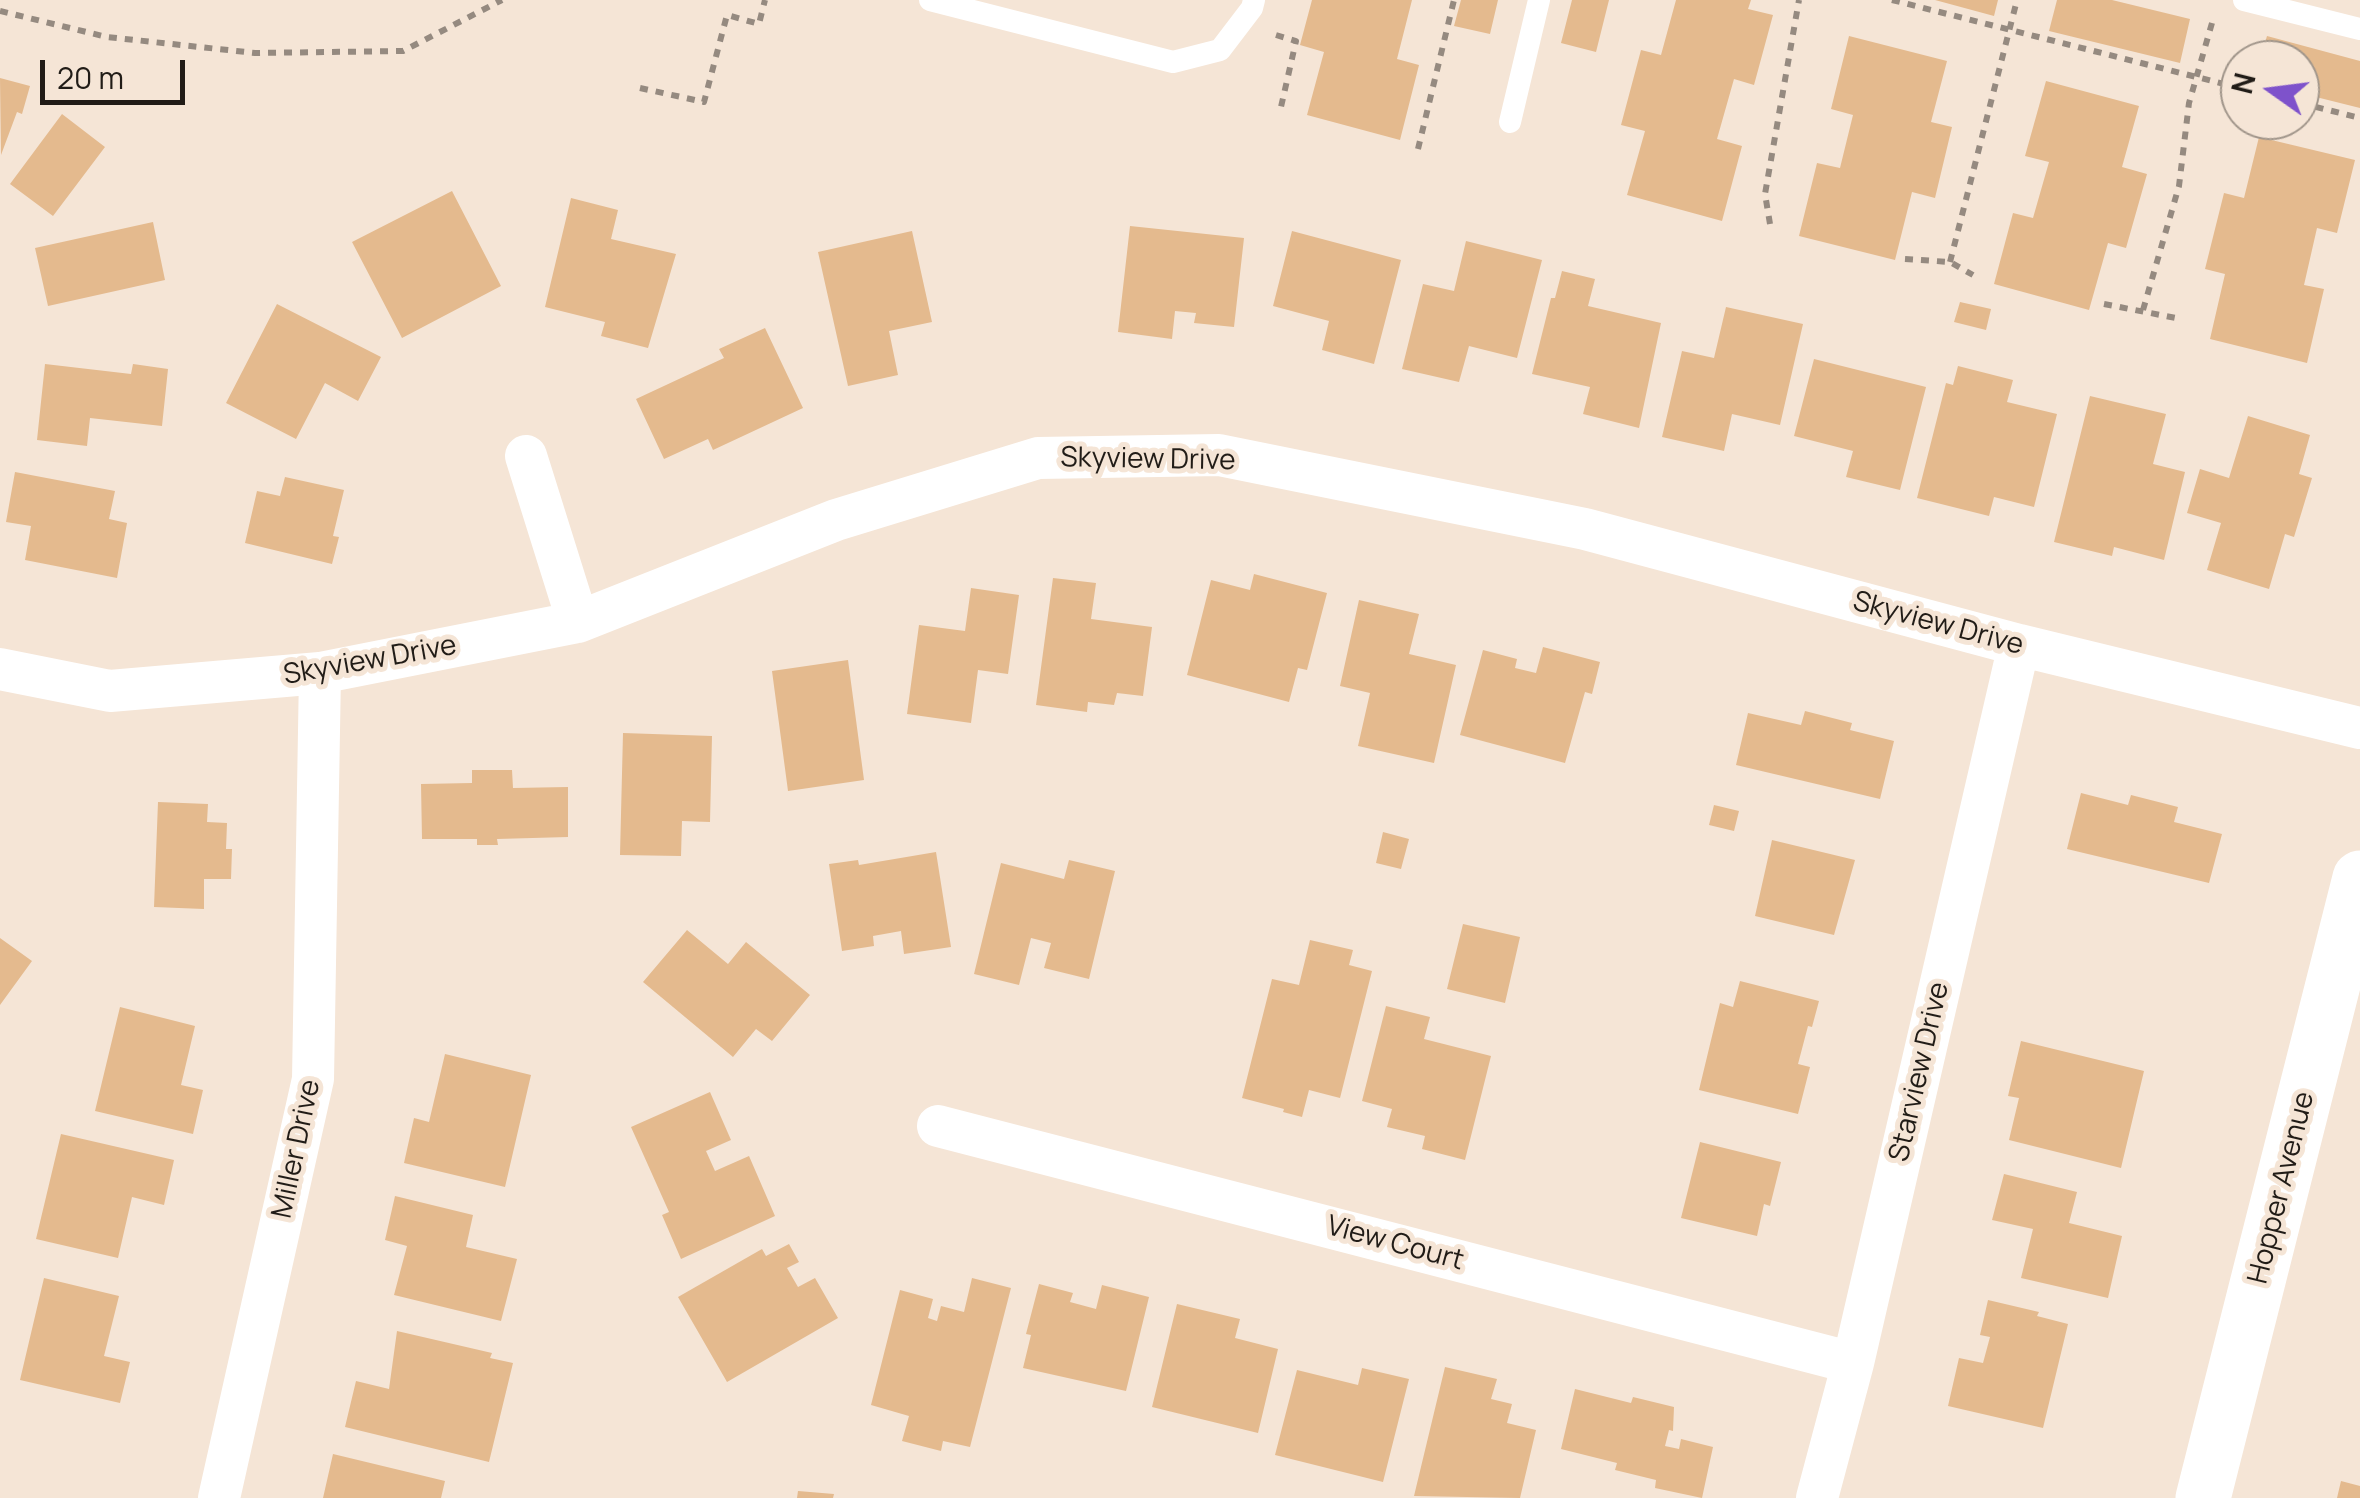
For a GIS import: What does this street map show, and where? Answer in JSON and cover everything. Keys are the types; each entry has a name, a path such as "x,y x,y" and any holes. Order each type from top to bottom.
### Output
{"street":[{"name":"Skyview Drive","path":"0,669 110,691 320,674 578,622 836,520 1038,458 1219,455 1585,529 2019,646 2360,728"},
{"path":"526,456 578,622"},
{"name":"Starview Drive","path":"1818,1498 1853,1363 2019,646"},
{"name":"Miller Drive","path":"220,1498 313,1079 320,674"},
{"name":"Hopper Avenue","path":"2204,1498 2360,878"},
{"name":"View Court","path":"938,1126 1853,1363"}],"lane":[{"path":"930,0 1173,62 1220,50 1254,0"},
{"path":"1510,122 1539,0"},
{"path":"2244,0 2360,29"}],"path":[{"path":"0,11 107,36 254,53 403,51 502,0"},
{"path":"640,88 704,102 727,15 760,24 765,0"},
{"path":"1418,149 1454,0"},
{"path":"1770,224 1765,194 1798,0"},
{"path":"1892,0 2220,83"},
{"path":"1950,262 2017,0"},
{"path":"2142,310 2179,186 2189,104 2219,0"},
{"path":"1279,17 1275,34 1296,41 1281,107"},
{"path":"2320,108 2360,118"},
{"path":"1905,259 1950,262 1973,275"},
{"path":"2104,304 2181,319"}],"building":[{"path":"1312,0 1412,0 1397,59 1419,65 1400,140 1307,115 1324,52 1300,45"},
{"path":"1461,0 1498,0 1490,34 1454,26"},
{"path":"1572,0 1609,0 1596,52 1561,43"},
{"path":"1676,0 1751,0 1748,9 1773,15 1754,85 1734,79 1717,139 1742,146 1722,221 1627,195 1645,131 1621,125 1641,50 1661,55"},
{"path":"1935,0 1998,0 1994,16"},
{"path":"2057,0 2112,0 2190,19 2180,63 2049,31"},
{"path":"1849,36 1947,61 1931,122 1952,127 1935,198 1912,192 1895,260 1799,236 1817,163 1840,168 1853,115 1831,109"},
{"path":"2320,50 2360,61 2360,108 2320,98"},
{"path":"0,78 30,86 22,114 17,112 1,155"},
{"path":"2046,81 2139,106 2122,167 2147,174 2126,248 2108,243 2089,310 1994,284 2013,213 2033,218 2049,162 2025,156"},
{"path":"62,114 105,147 53,216 10,184"},
{"path":"2258,140 2355,160 2337,233 2317,228 2304,285 2324,289 2307,363 2210,339 2225,274 2205,269 2224,193 2244,198"},
{"path":"452,191 501,286 402,338 352,242"},
{"path":"571,198 618,210 611,239 676,254 648,348 601,336 605,322 545,307"},
{"path":"153,222 165,280 48,306 35,248"},
{"path":"1130,226 1244,238 1234,327 1194,323 1196,313 1175,311 1172,339 1118,332"},
{"path":"912,231 932,322 889,331 898,375 848,386 818,252"},
{"path":"1292,231 1401,260 1374,364 1322,350 1329,321 1273,306"},
{"path":"1466,241 1542,260 1517,358 1469,346 1459,382 1402,369 1423,284 1454,291"},
{"path":"1562,271 1595,279 1588,306 1661,323 1639,428 1583,414 1590,387 1532,374 1551,298 1555,298"},
{"path":"1960,302 1991,309 1986,330 1954,322"},
{"path":"277,304 381,357 358,401 325,383 296,439 226,403"},
{"path":"1726,307 1803,324 1780,425 1732,414 1724,451 1662,437 1682,351 1714,358"},
{"path":"765,328 803,408 713,450 708,439 664,459 636,399 724,358 719,349"},
{"path":"1814,359 1926,387 1900,490 1846,477 1853,451 1794,436"},
{"path":"45,364 131,374 133,364 168,369 162,426 90,418 87,446 37,440"},
{"path":"1958,366 2013,380 2007,402 2057,414 2034,507 1994,497 1989,516 1917,498 1946,383 1953,385"},
{"path":"2090,396 2166,414 2153,464 2185,472 2164,560 2114,547 2112,556 2054,542"},
{"path":"2248,416 2310,435 2299,474 2312,478 2294,537 2285,534 2269,589 2207,570 2221,523 2187,513 2200,469 2229,478"},
{"path":"15,472 115,491 109,519 127,523 117,578 25,560 31,526 6,522"},
{"path":"285,477 344,490 333,536 339,537 332,564 245,543 257,491 280,496"},
{"path":"1254,574 1327,593 1307,670 1298,668 1289,702 1187,675 1211,580 1250,590"},
{"path":"1053,578 1096,583 1091,619 1152,627 1143,696 1117,693 1114,705 1088,702 1087,712 1036,705"},
{"path":"971,588 1019,595 1008,674 978,670 971,723 907,714 919,625 965,631"},
{"path":"1359,600 1419,614 1409,654 1456,665 1434,763 1358,746 1370,693 1340,686"},
{"path":"1543,647 1600,662 1592,694 1585,692 1565,763 1460,735 1483,650 1517,659 1515,668 1536,673"},
{"path":"848,660 864,780 788,791 772,671"},
{"path":"1805,711 1852,723 1850,730 1894,741 1880,799 1736,765 1748,713 1801,725"},
{"path":"623,733 712,736 710,822 682,821 681,856 620,855"},
{"path":"472,770 512,770 513,788 568,787 568,837 497,839 498,845 477,845 477,839 422,839 421,784 472,783"},
{"path":"2081,793 2128,805 2131,795 2178,807 2174,822 2222,834 2209,883 2067,849"},
{"path":"158,802 208,804 207,822 227,823 226,849 232,849 231,879 204,879 204,909 154,907"},
{"path":"1714,805 1739,811 1734,831 1709,825"},
{"path":"1383,832 1409,839 1401,869 1376,863"},
{"path":"1772,840 1855,860 1834,935 1755,916"},
{"path":"936,852 951,947 904,954 901,931 873,936 874,946 842,951 829,864 858,860 859,865"},
{"path":"1069,860 1115,871 1089,979 1044,968 1051,943 1031,938 1019,985 974,974 1001,863 1064,879"},
{"path":"1463,924 1520,937 1505,1003 1447,989"},
{"path":"687,930 728,964 746,942 810,995 772,1041 756,1029 733,1057 643,982"},
{"path":"0,938 32,961 0,1005"},
{"path":"1310,940 1353,950 1349,965 1372,971 1340,1098 1309,1090 1302,1117 1242,1098 1272,979 1299,985"},
{"path":"1740,981 1819,1001 1798,1064 1810,1067 1798,1114 1699,1090 1720,1003 1733,1007"},
{"path":"1386,1006 1430,1017 1424,1039 1491,1056 1465,1160 1422,1149 1425,1136 1387,1127 1392,1109 1362,1101"},
{"path":"120,1007 195,1026 181,1085 203,1090 193,1134 95,1111"},
{"path":"2021,1041 2144,1071 2121,1168 2009,1140 2019,1098 2008,1096"},
{"path":"445,1054 531,1075 505,1187 404,1163 414,1118 429,1122"},
{"path":"710,1092 731,1140 706,1151 715,1171 749,1156 775,1216 681,1259 662,1215 669,1212 631,1127"},
{"path":"61,1134 174,1160 164,1205 132,1197 118,1258 36,1239"},
{"path":"1700,1142 1781,1162 1770,1206 1764,1204 1757,1236 1681,1218"},
{"path":"2004,1174 2077,1192 2069,1223 2122,1236 2108,1298 2021,1278 2033,1229 1992,1220"},
{"path":"395,1196 473,1215 466,1247 517,1259 501,1321 394,1295 407,1246 385,1240"},
{"path":"789,1244 799,1262 787,1268 798,1287 815,1278 838,1318 727,1382 678,1297 762,1249 766,1256"},
{"path":"44,1278 119,1296 104,1356 130,1362 120,1403 20,1380"},
{"path":"972,1278 1011,1288 970,1447 943,1441 941,1451 902,1441 909,1416 871,1405 900,1290 933,1299 928,1318 937,1321 941,1306 964,1312"},
{"path":"1039,1284 1073,1293 1070,1302 1096,1309 1102,1285 1149,1297 1126,1391 1023,1368 1031,1335 1026,1334"},
{"path":"1988,1300 2039,1312 2037,1316 2068,1324 2043,1428 1948,1406 1959,1358 1983,1363 1990,1337 1980,1335"},
{"path":"1177,1304 1240,1319 1235,1338 1278,1349 1258,1433 1152,1407"},
{"path":"397,1331 492,1353 490,1358 513,1363 489,1462 345,1427 356,1381 389,1389"},
{"path":"1445,1367 1497,1379 1491,1399 1512,1404 1507,1423 1536,1430 1520,1498 1414,1496"},
{"path":"1362,1368 1409,1379 1383,1482 1275,1455 1297,1370 1358,1385"},
{"path":"1575,1389 1631,1403 1633,1397 1674,1407 1673,1431 1669,1430 1665,1446 1679,1449 1681,1439 1713,1447 1702,1498 1655,1488 1656,1480 1615,1470 1617,1463 1561,1449"},
{"path":"333,1454 445,1481 441,1498 323,1498"},
{"path":"2341,1481 2360,1486 2360,1498 2337,1498"},
{"path":"798,1491 834,1494 833,1498 797,1498"}]}
